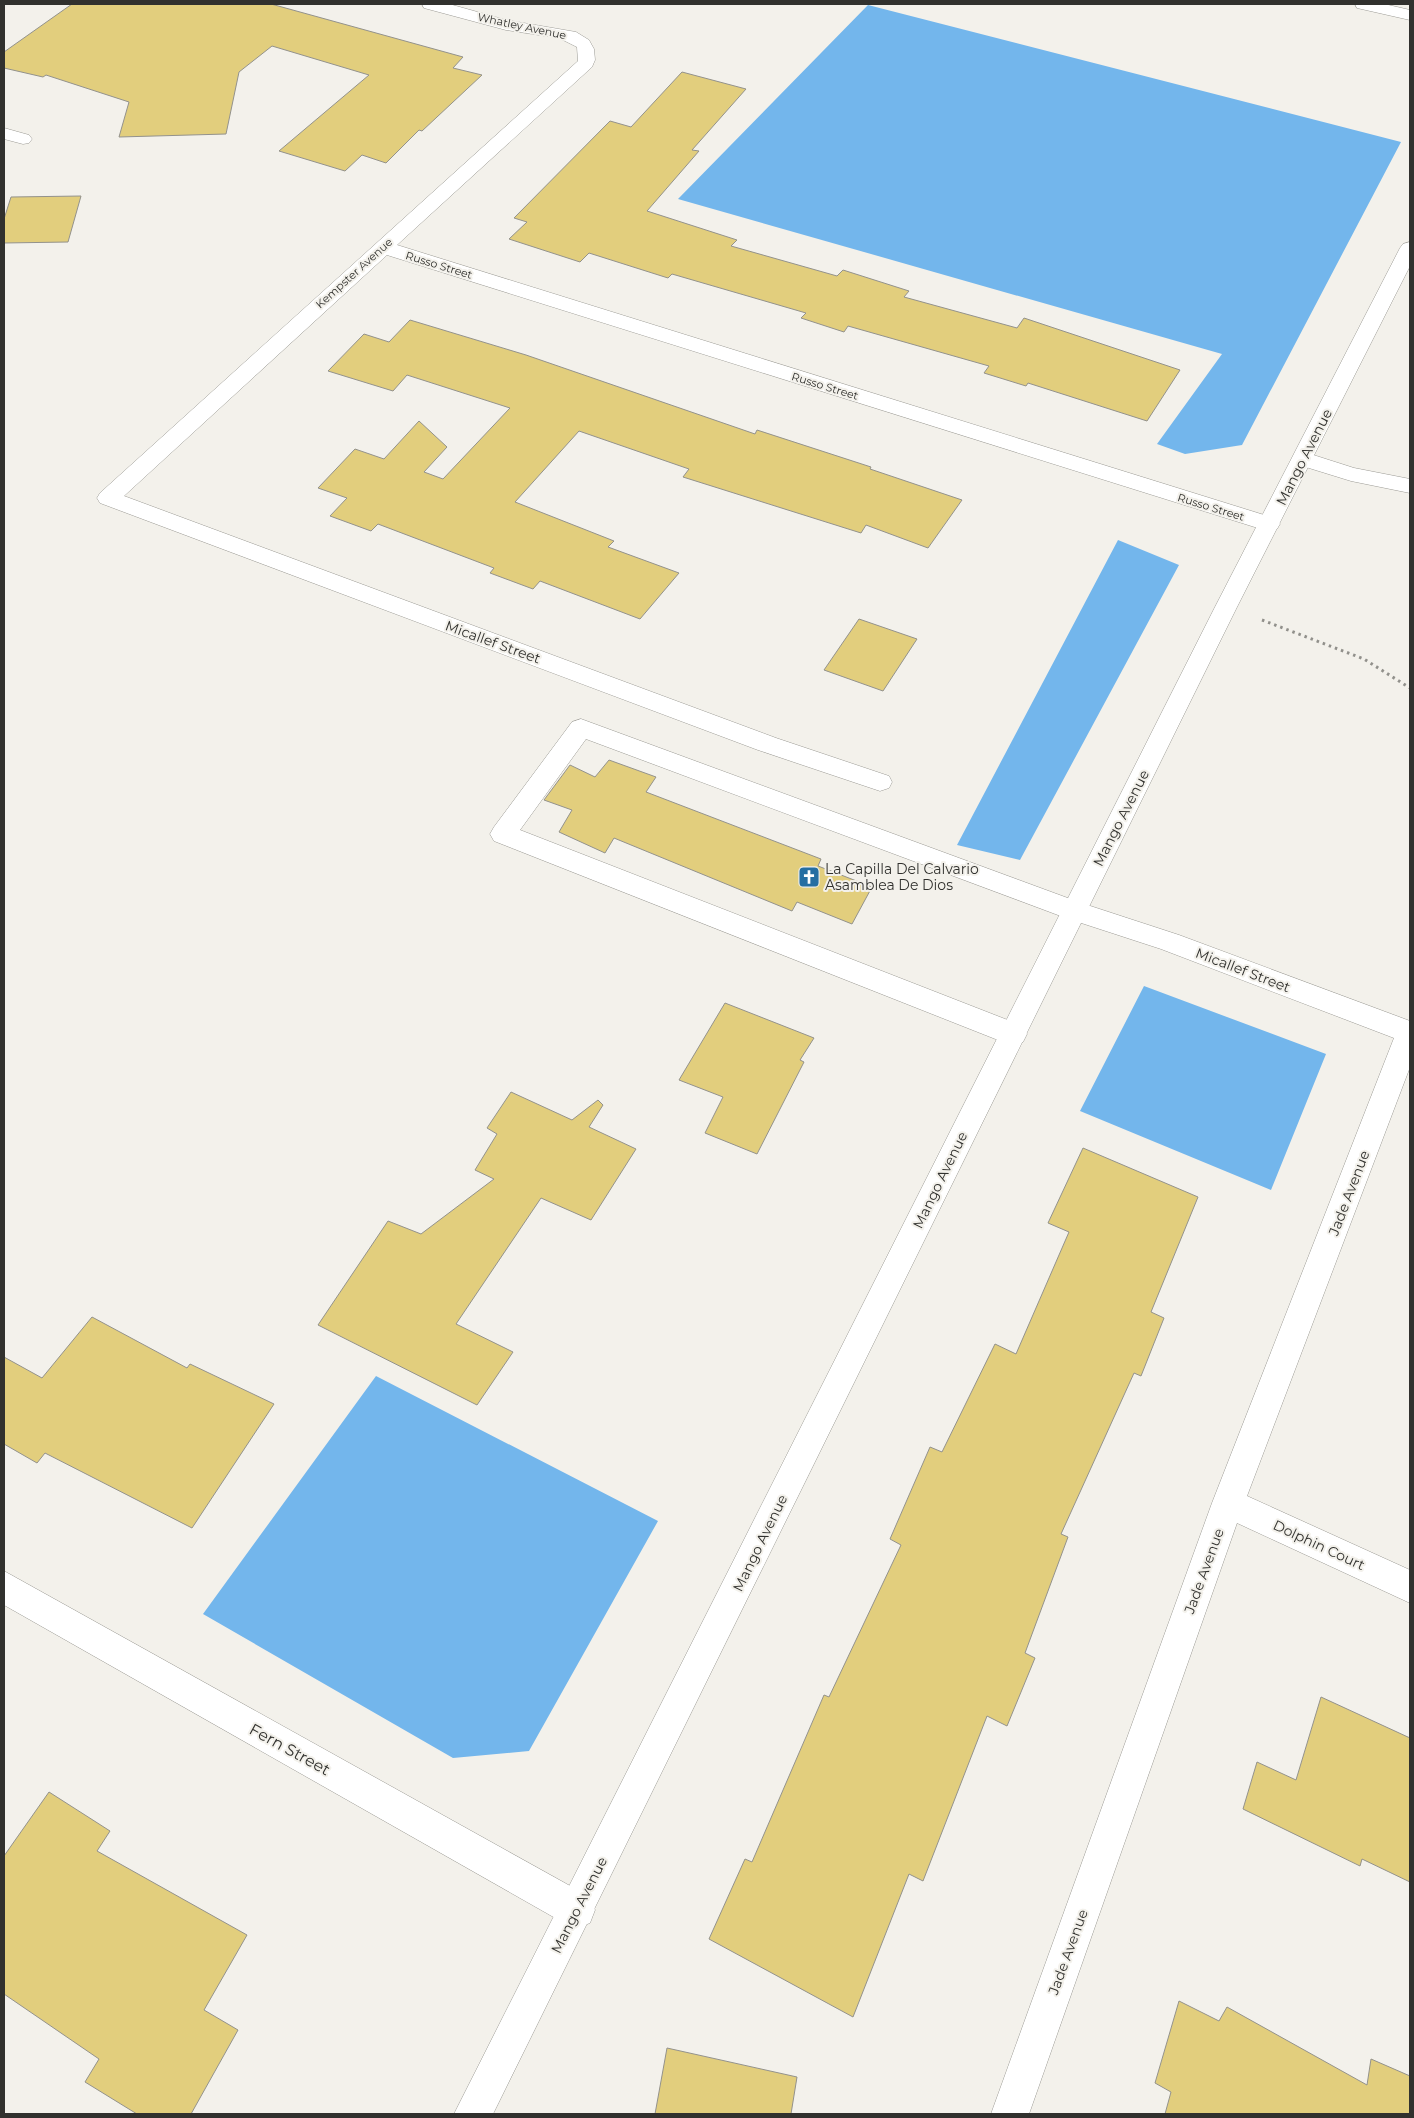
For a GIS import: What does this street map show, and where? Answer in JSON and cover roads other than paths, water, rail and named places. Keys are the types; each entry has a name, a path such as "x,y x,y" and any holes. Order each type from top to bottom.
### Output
{"street":[{"name":"Whatley Avenue","path":"430,4 518,27 545,30 570,36 583,44"},
{"path":"1363,4 1410,15"},
{"name":"Kempster Avenue","path":"108,498 586,62 588,53 583,44"},
{"path":"4,133 23,139"},
{"name":"Russo Street","path":"382,247 1269,524"},
{"name":"Mango Avenue","path":"473,2114 577,1910 1226,607 1304,459 1410,248"},
{"path":"1304,459 1351,474 1410,486"},
{"name":"Micallef Street","path":"108,498 767,744 880,782"},
{"name":"Micallef Street","path":"1013,1034 503,834 581,728 1075,911 1170,942 1410,1032"},
{"name":"Jade Avenue","path":"1010,2114 1228,1504 1410,1032"},
{"name":"Dolphin Court","path":"1228,1504 1410,1587"},
{"name":"Fern Street","path":"4,1587 577,1910"}],"water":[{"path":"868,5 1401,142 1242,445 1185,454 1157,444 1222,354 678,199"},
{"path":"1118,540 1179,565 1020,860 957,845"},
{"path":"1144,986 1326,1054 1271,1190 1080,1111"},
{"path":"376,1376 658,1521 529,1751 453,1758 203,1614"}],"place":[{"name":"La Capilla Del Calvario Asamblea De Dios","path":"809,877"}]}
